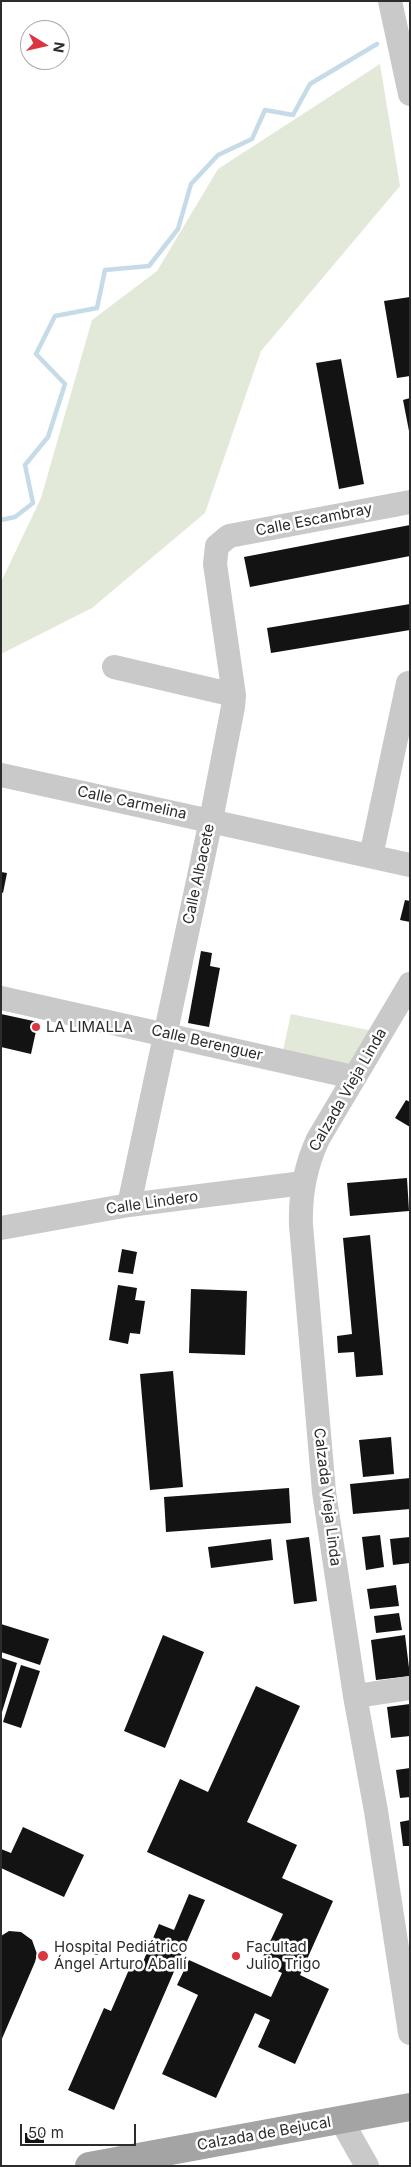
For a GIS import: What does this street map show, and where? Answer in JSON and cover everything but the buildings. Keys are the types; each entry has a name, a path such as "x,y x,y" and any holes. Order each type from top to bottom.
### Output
{"main road":[{"name":"Calzada de Bejucal","path":"89,2166 120,2163 410,2107"}],"street":[{"path":"390,1 410,94"},
{"name":"Calle Escambray","path":"220,542 229,536 410,502"},
{"name":"Calle Albacete","path":"129,1205 164,1033 211,820 234,695 215,564 216,550 220,542"},
{"path":"114,667 234,695"},
{"path":"371,856 408,683"},
{"name":"Calle Carmelina","path":"1,775 410,864"},
{"name":"Calzada Vieja Linda","path":"410,984 353,1077 309,1158 303,1182 300,1225 324,1492 410,2033"},
{"name":"Calle Berenguer","path":"1,998 164,1033 353,1077"},
{"name":"Calle Lindero","path":"1,1228 129,1205 303,1182"},
{"path":"355,1696 410,1688"},
{"path":"341,2120 367,2166"}],"green space":[{"path":"380,64 400,186 261,351 205,513 92,608 1,654 1,582 41,498 92,320 157,271 218,169"},
{"path":"291,1014 373,1031 352,1070 282,1055"}],"waterway":[{"path":"1,520 15,517 33,503 25,465 48,437 65,384 36,354 55,316 97,308 105,270 149,266 178,229 191,184 218,155 252,139 265,110 293,115 310,84 377,44"}],"place":[{"name":"LA LIMALLA","path":"36,1027"},
{"name":"Hospital Pediátrico Ángel Arturo Aballí","path":"43,1956"},
{"name":"Facultad Julio Trigo","path":"236,1956"}]}
